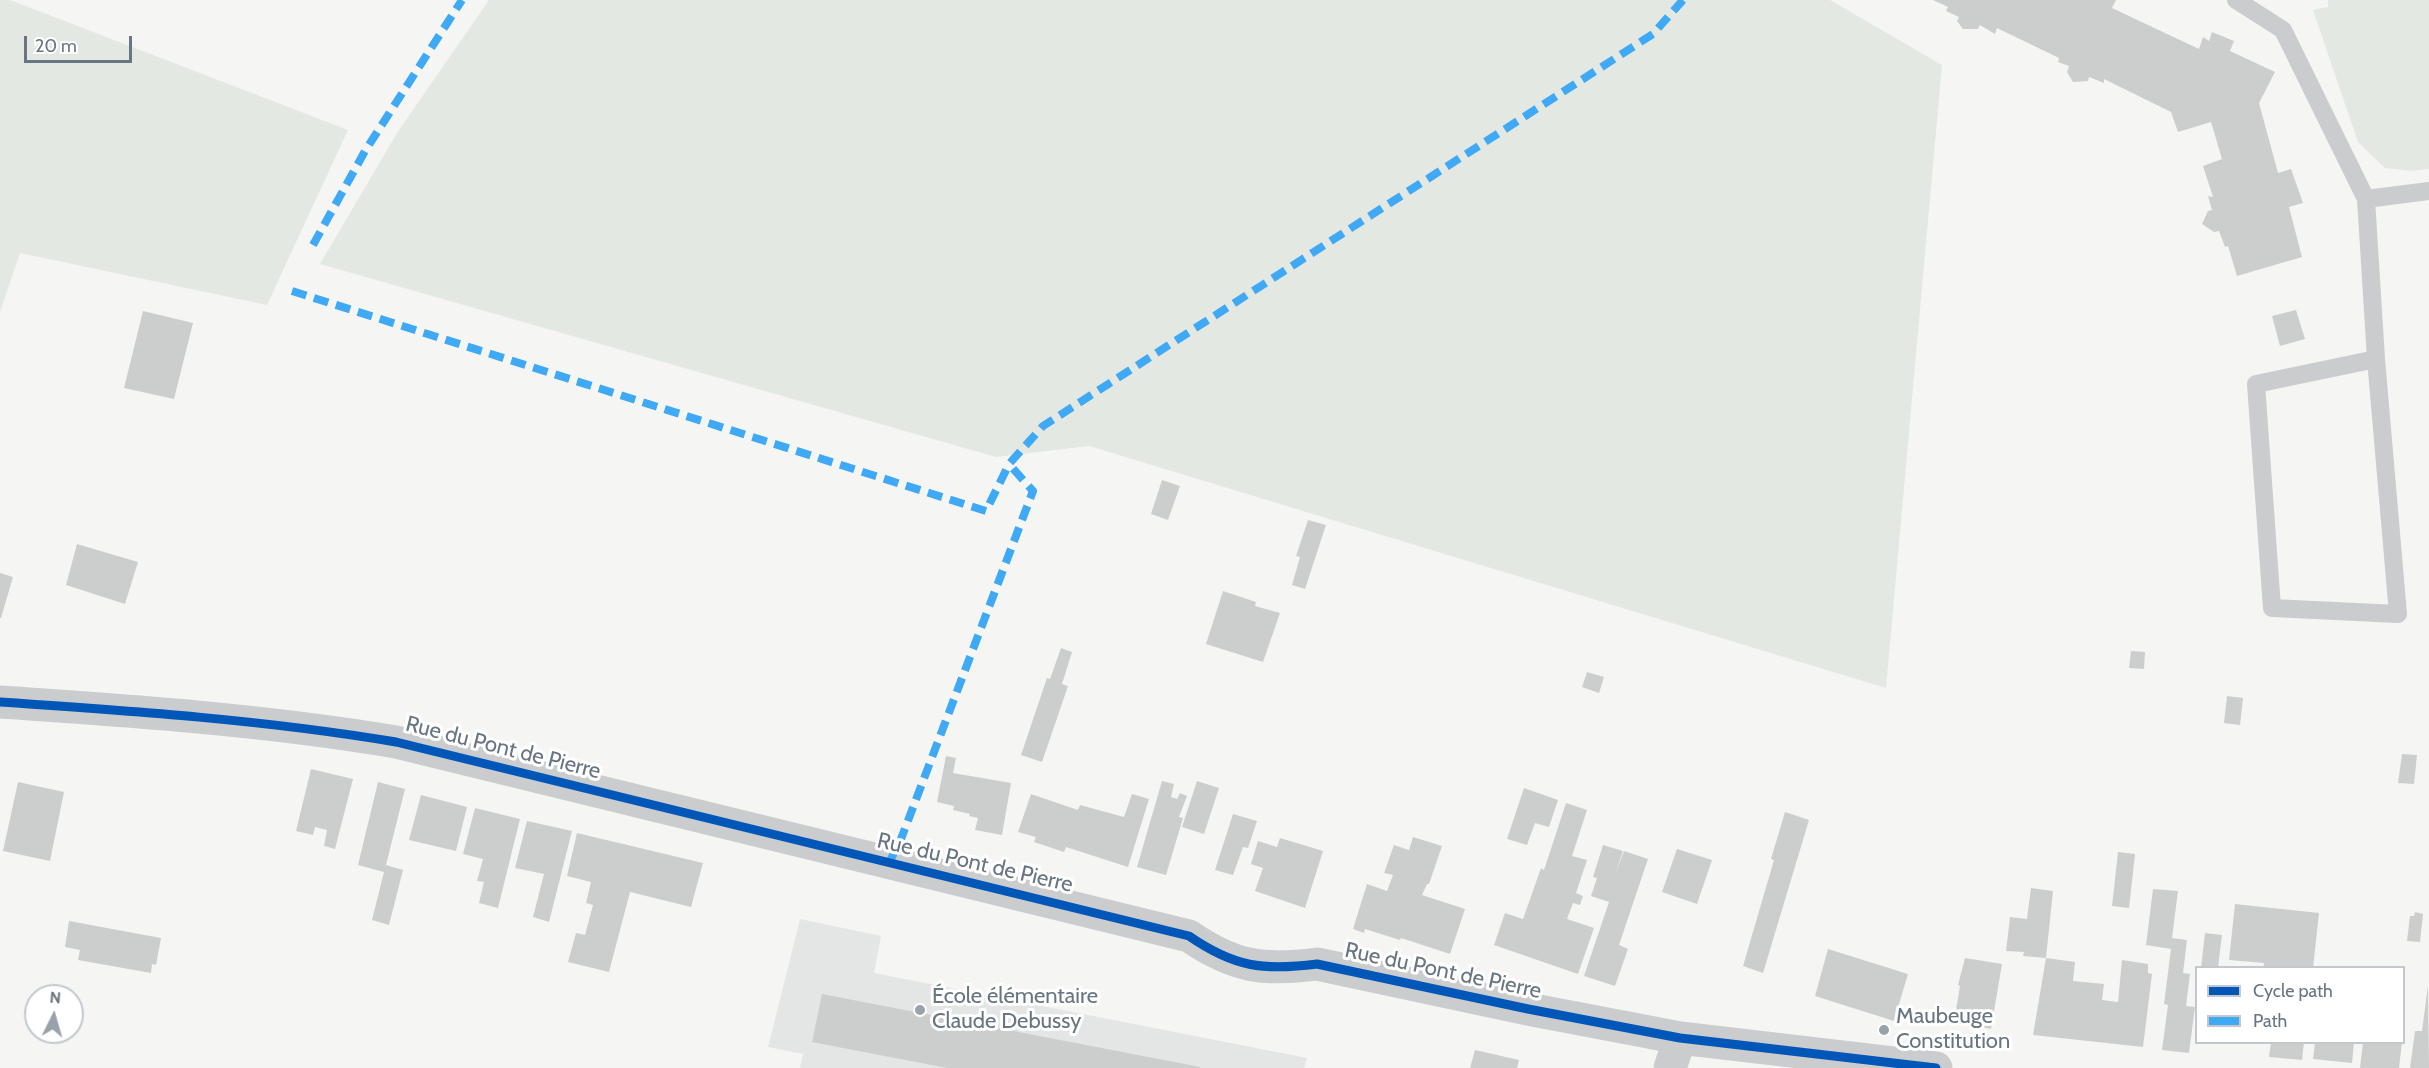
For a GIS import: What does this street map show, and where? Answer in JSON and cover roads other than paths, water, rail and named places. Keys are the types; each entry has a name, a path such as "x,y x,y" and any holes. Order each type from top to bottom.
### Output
{"street":[{"name":"Rue du Pont de Pierre","path":"0,702 158,712 306,727 396,742 1189,936 1214,953 1250,966 1286,968 1317,964 1528,1009 1680,1038 1936,1068"},
{"path":"1670,1068 1680,1038"}],"lane":[{"path":"2236,0 2283,30 2366,199 2376,358 2398,614 2272,608 2256,384 2376,358"},
{"path":"2366,199 2429,190"}],"place":[{"name":"École élémentaire Claude Debussy","path":"920,1010"},
{"name":"Maubeuge Constitution","path":"1884,1030"}]}
